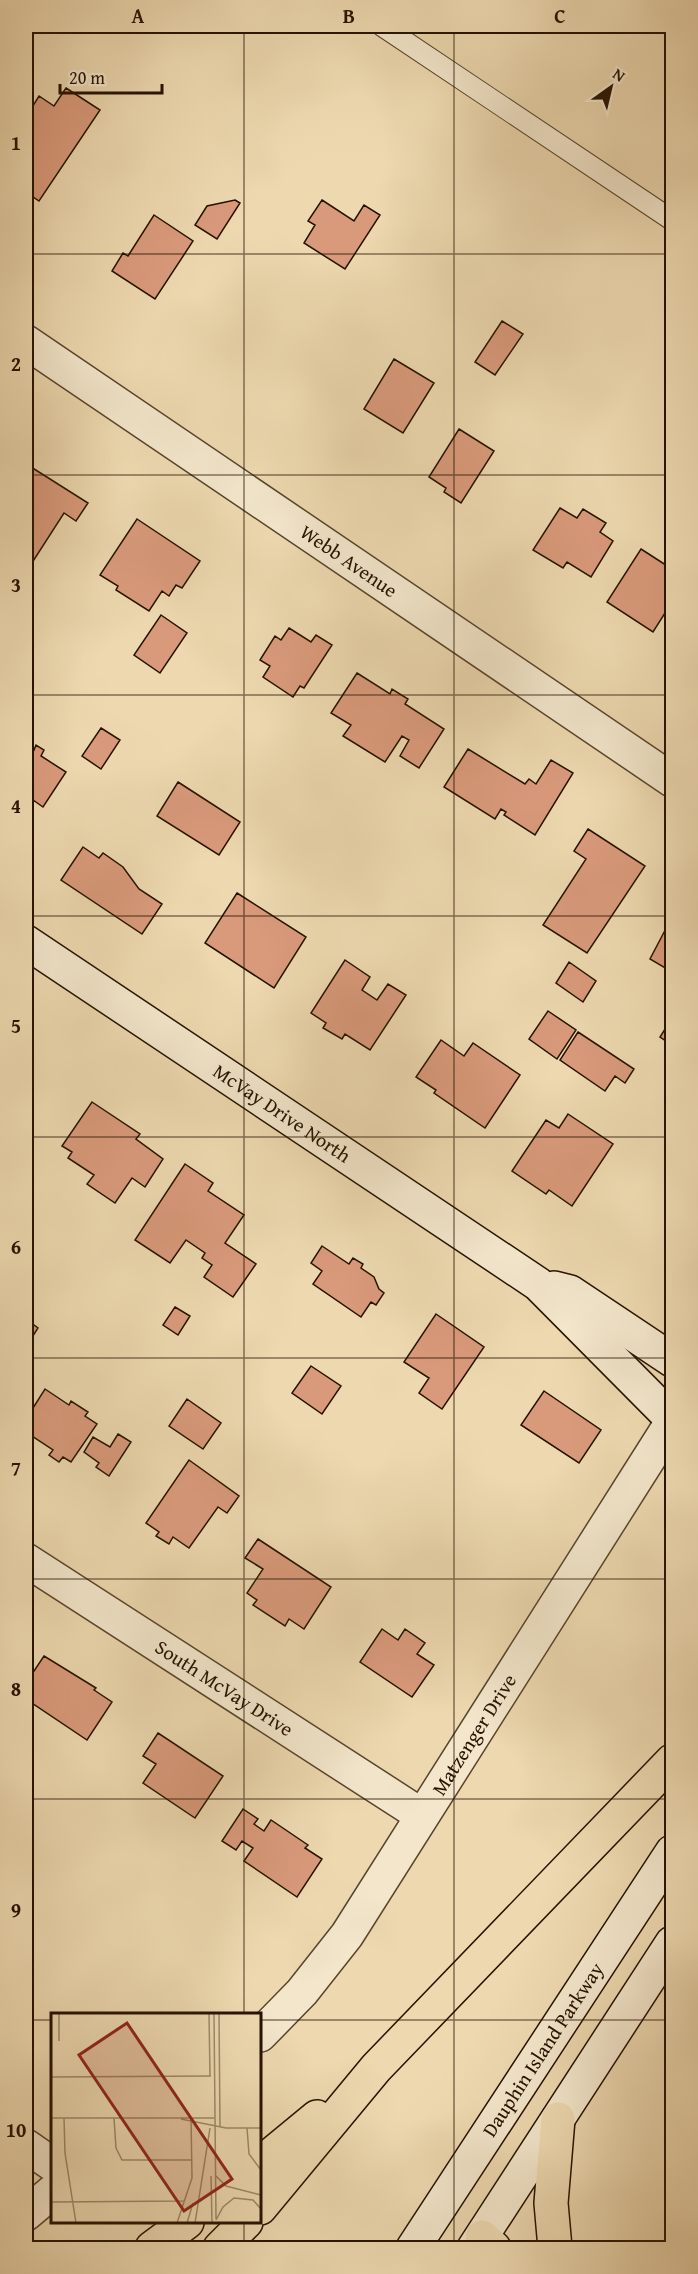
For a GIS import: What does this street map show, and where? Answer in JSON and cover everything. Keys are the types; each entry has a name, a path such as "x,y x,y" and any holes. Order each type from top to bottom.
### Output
{"highway":[{"path":"261,2207 376,2068 672,1761"},
{"path":"261,2162 376,2068"},
{"path":"555,2248 551,2203 558,2119"},
{"path":"152,2248 186,2223"},
{"path":"220,2248 245,2223"}],"street":[{"name":"Webb Avenue","path":"26,342 672,780"},
{"name":"McVay Drive North","path":"26,942 538,1284 672,1421"},
{"name":"McVay Drive North","path":"538,1284 570,1292 672,1360"},
{"name":"Matzenger Drive","path":"261,2034 302,1992 347,1935 672,1421"},
{"name":"South McVay Drive","path":"26,1560 421,1815"},
{"name":"Dauphin Island Parkway","path":"414,2248 672,1852"},
{"path":"483,2245 558,2119 672,1943"},
{"path":"26,2146 51,2163"},
{"path":"26,2214 51,2193"}],"lane":[{"path":"382,26 672,220"}],"building":[{"path":"66,88 100,110 39,201 26,192 26,117 39,96 54,106"},
{"path":"235,200 240,203 217,239 195,225 207,206"},
{"path":"322,200 354,221 364,205 380,215 345,269 304,243 315,225 308,221"},
{"path":"154,215 193,241 155,299 112,271 123,253 128,256"},
{"path":"502,321 523,334 495,375 475,362"},
{"path":"394,359 434,383 403,433 364,409"},
{"path":"459,429 494,451 461,503 444,492 446,488 429,477"},
{"path":"31,467 88,503 76,521 64,513 28,569 26,567 26,475"},
{"path":"560,508 577,518 583,509 606,523 600,532 613,541 591,577 567,562 563,568 533,550"},
{"path":"137,519 200,561 182,588 176,585 169,596 162,591 149,611 116,590 118,586 100,575"},
{"path":"641,549 672,569 672,602 653,632 607,602"},
{"path":"161,615 187,633 160,673 134,655"},
{"path":"289,628 311,642 316,635 332,645 304,688 300,686 293,697 263,677 270,666 260,660 275,636 281,640"},
{"path":"357,673 390,694 392,689 408,699 405,704 444,729 419,768 400,756 409,740 402,736 385,762 343,736 351,725 331,713"},
{"path":"101,728 120,740 101,769 82,756"},
{"path":"26,744 34,750 36,745 44,750 41,756 66,772 43,807 33,800 30,805 26,803"},
{"path":"468,749 525,784 529,779 536,784 551,760 573,773 535,835 504,815 506,812 501,809 495,819 444,787"},
{"path":"178,782 240,822 219,855 157,816"},
{"path":"588,829 645,866 587,953 543,925 586,859 574,851"},
{"path":"83,847 99,858 103,853 123,867 139,889 162,904 142,934 61,880"},
{"path":"237,893 306,937 274,988 205,943"},
{"path":"672,917 672,972 650,959"},
{"path":"345,960 370,977 362,990 377,1000 388,984 406,995 370,1050 345,1034 342,1039 323,1028 326,1023 311,1013"},
{"path":"569,962 596,981 583,1002 556,983"},
{"path":"548,1011 576,1030 557,1059 529,1039"},
{"path":"672,1018 672,1045 660,1037"},
{"path":"578,1032 634,1069 625,1083 615,1076 605,1091 560,1060"},
{"path":"441,1040 464,1056 473,1043 520,1075 485,1128 434,1093 436,1090 416,1077"},
{"path":"92,1102 140,1134 136,1139 163,1159 145,1187 132,1178 115,1203 87,1184 94,1175 68,1158 72,1152 62,1146"},
{"path":"568,1114 613,1144 572,1206 549,1190 546,1194 512,1171 546,1120 559,1128"},
{"path":"185,1164 213,1183 208,1191 244,1215 225,1243 256,1264 233,1297 204,1277 212,1265 202,1258 205,1253 186,1240 170,1263 135,1240"},
{"path":"322,1246 349,1264 353,1258 363,1264 361,1268 374,1277 379,1289 384,1293 376,1305 371,1302 361,1317 313,1284 322,1271 311,1263"},
{"path":"175,1307 190,1316 178,1335 163,1325"},
{"path":"436,1314 484,1347 442,1409 419,1393 429,1378 404,1362"},
{"path":"26,1319 38,1328 26,1347"},
{"path":"311,1366 341,1386 322,1414 292,1393"},
{"path":"45,1389 69,1405 71,1401 88,1412 85,1416 97,1424 71,1462 63,1457 59,1462 49,1455 53,1450 26,1432 26,1419"},
{"path":"544,1391 601,1430 579,1463 521,1425"},
{"path":"187,1399 221,1423 203,1449 169,1426"},
{"path":"118,1434 131,1442 109,1476 96,1467 99,1463 84,1452 93,1437 110,1447"},
{"path":"189,1460 239,1496 227,1513 218,1507 189,1548 173,1537 169,1544 156,1536 159,1532 146,1523"},
{"path":"258,1539 331,1587 304,1629 289,1619 285,1626 253,1605 257,1600 247,1593 263,1569 245,1558"},
{"path":"382,1629 398,1640 405,1629 425,1643 417,1654 434,1665 412,1697 360,1662"},
{"path":"44,1656 96,1688 94,1690 112,1702 87,1740 26,1699 26,1683"},
{"path":"158,1733 223,1776 195,1818 143,1783 156,1764 143,1756"},
{"path":"243,1809 258,1819 254,1824 264,1831 271,1820 308,1845 305,1848 322,1859 297,1897 244,1861 253,1848 242,1841 236,1850 222,1841"}]}
